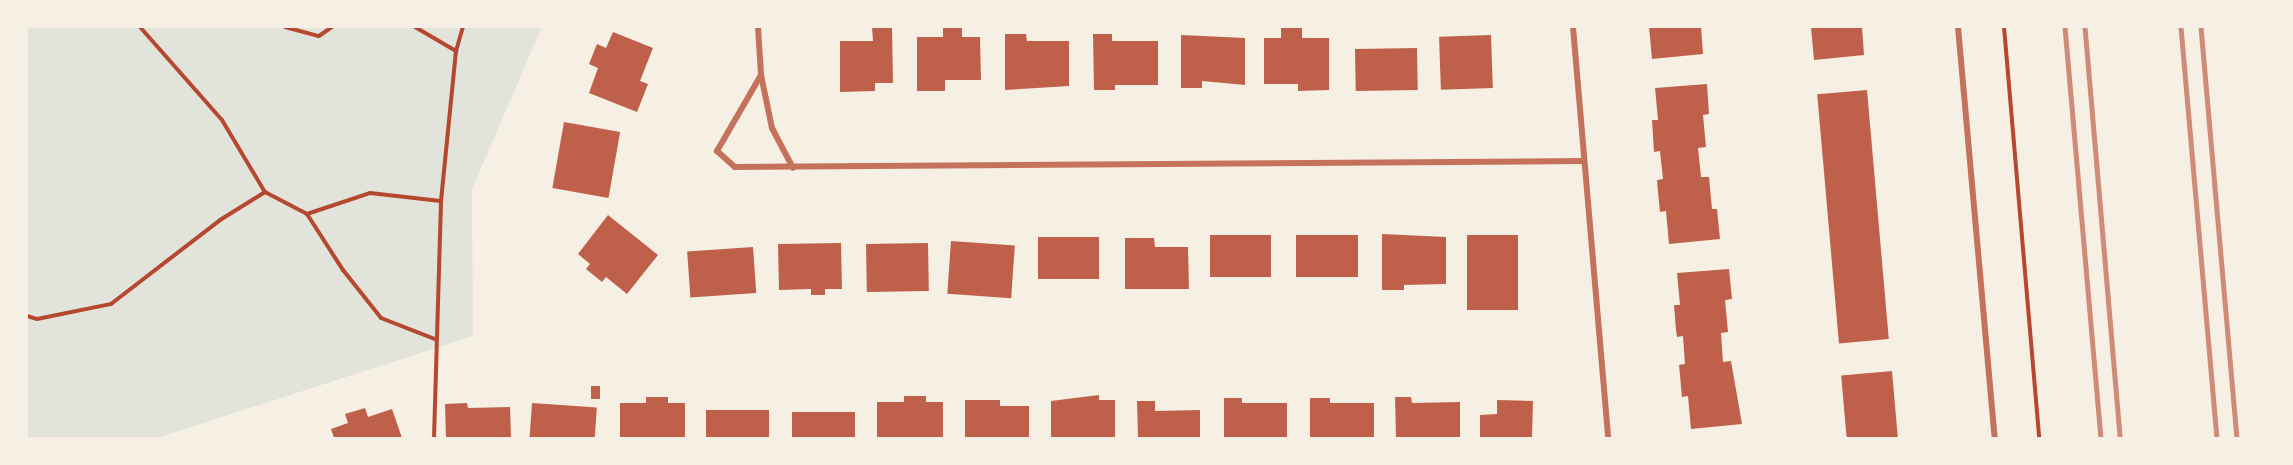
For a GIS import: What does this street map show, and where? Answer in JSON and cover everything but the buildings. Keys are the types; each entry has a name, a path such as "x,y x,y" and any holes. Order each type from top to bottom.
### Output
{"street":[{"path":"758,27 761,75 772,128 793,168"},
{"path":"1573,27 1608,438"},
{"path":"1958,27 1995,438"},
{"path":"761,75 717,151 735,167 1584,161"}],"path":[{"path":"140,27 222,120 265,192 308,214 343,270 381,318 435,339"},
{"path":"285,27 319,36 332,27"},
{"path":"415,27 456,51"},
{"path":"434,438 435,339 441,201 456,51 463,27"},
{"path":"2004,27 2039,438"},
{"path":"27,316 37,319 111,304 220,220 265,192"},
{"path":"308,214 370,193 441,201"}],"shaded area":[{"path":"27,27 542,27 472,189 473,336 157,438 27,438"}],"railway":[{"path":"2065,27 2101,438"},
{"path":"2085,27 2120,438"},
{"path":"2181,27 2217,438"},
{"path":"2201,27 2237,438"}]}
